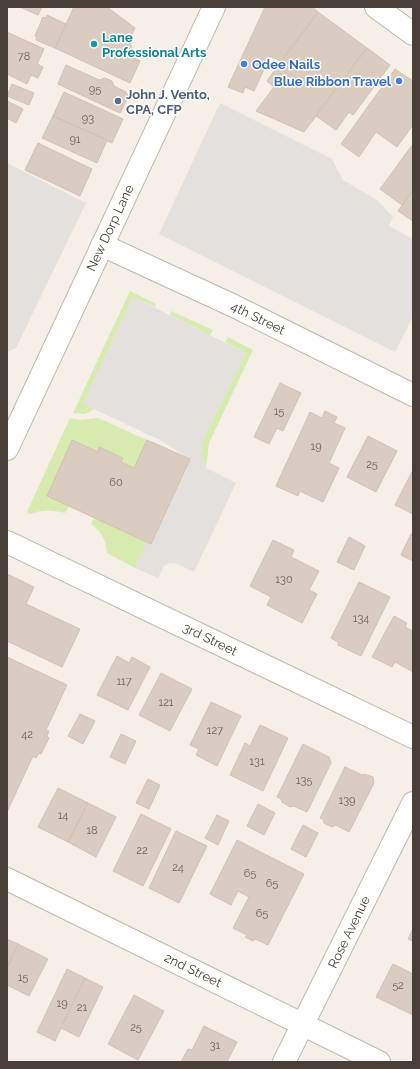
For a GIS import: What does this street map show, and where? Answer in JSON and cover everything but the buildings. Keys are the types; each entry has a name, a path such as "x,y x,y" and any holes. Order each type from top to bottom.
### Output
{"street":[{"name":"New Dorp Lane","path":"7,449 214,7"},
{"path":"376,7 413,34"},
{"name":"4th Street","path":"102,245 234,306 413,395"},
{"name":"3rd Street","path":"7,542 413,737"},
{"name":"Rose Avenue","path":"284,1062 413,803"},
{"name":"2nd Street","path":"7,878 379,1062"}],"green space":[{"path":"130,291 156,304 155,307 133,297 83,404 94,409 85,414 73,413"},
{"path":"171,311 213,330 210,335 170,315"},
{"path":"228,337 253,350 209,443 206,468 201,453 202,442 246,353 225,342"},
{"path":"70,418 79,420 98,418 147,440 134,468 121,462 123,458 100,447 98,452 72,440 47,496 69,506 65,513 48,510 31,514 27,512"},
{"path":"94,518 147,542 135,568 107,553 106,544 103,537 91,524"}],"shaded area":[{"path":"220,103 332,159 343,180 377,200 393,217 389,226 413,239 413,316 395,352 159,234"},
{"path":"7,163 86,203 16,348 7,352"},
{"path":"133,297 246,353 204,438 201,453 206,468 236,483 194,572 178,564 170,563 164,566 158,578 135,568 147,542 151,543 189,459 160,440 83,404"}],"place":[{"name":"Lane Professional Arts","path":"94,44"},
{"name":"Odee Nails","path":"244,64"},
{"name":"Blue Ribbon Travel","path":"399,81"},
{"name":"John J. Vento, CPA, CFP","path":"118,101"}]}
